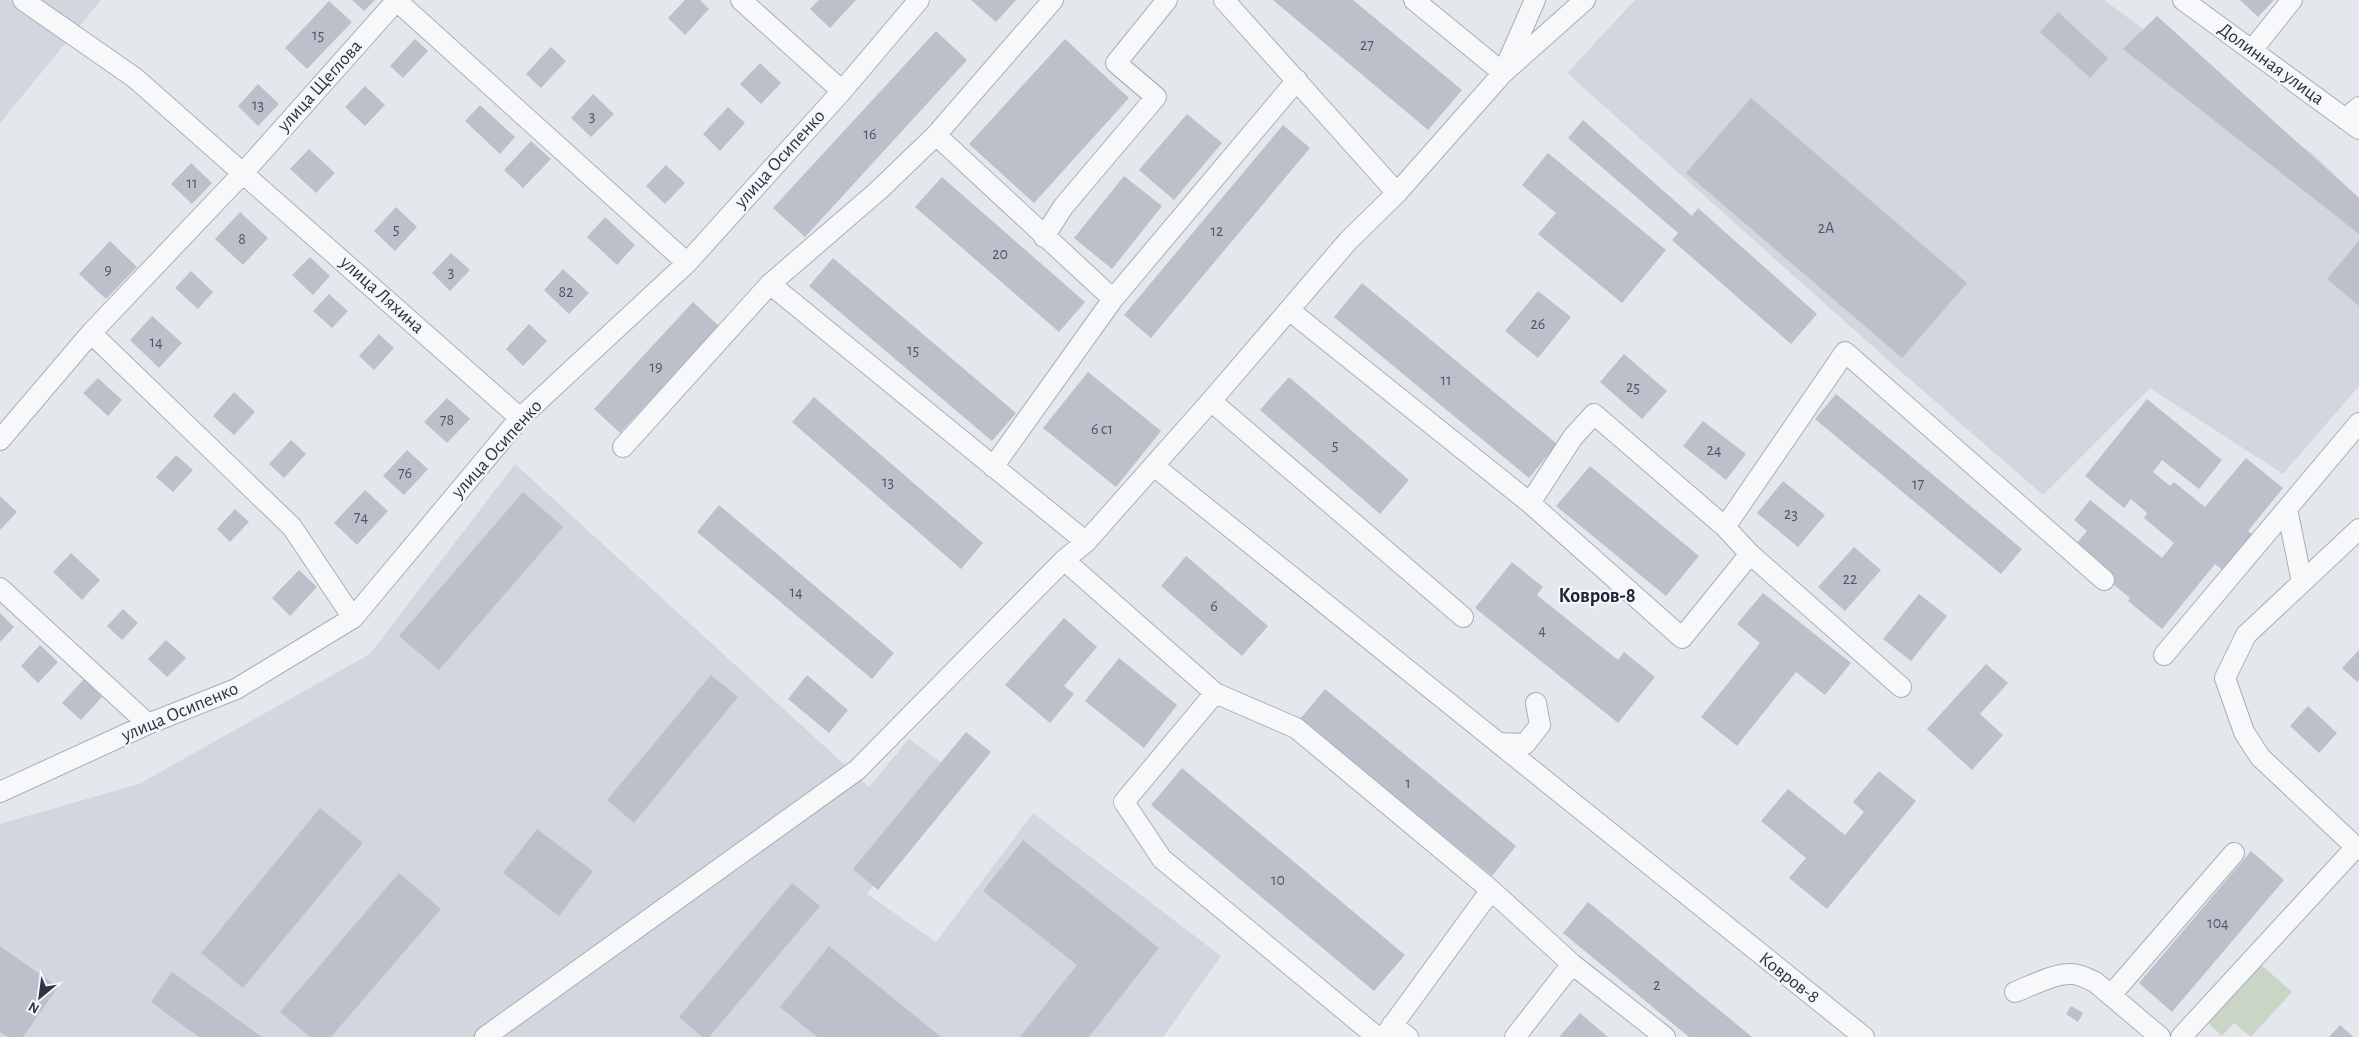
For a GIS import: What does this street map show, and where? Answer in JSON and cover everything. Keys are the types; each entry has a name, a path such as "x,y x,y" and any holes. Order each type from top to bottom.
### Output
{"street":[{"name":"улица Ляхина","path":"23,0 135,78 244,172 520,418"},
{"name":"улица Щеглова","path":"0,440 91,333 244,172 396,0"},
{"path":"396,0 687,263"},
{"path":"741,0 842,91"},
{"name":"улица Осипенко","path":"0,792 148,724 236,689 353,618 520,418 687,263 842,91 919,0"},
{"path":"623,447 770,284 879,190 936,134 1053,0"},
{"path":"1044,237 1063,207 1156,97 1116,63 1167,0"},
{"path":"1224,0 1298,80 1397,193"},
{"path":"1414,0 1503,73"},
{"path":"1503,73 1535,0"},
{"path":"485,1037 857,770 1064,560 1086,542 1211,401 1348,241 1397,193 1503,73 1585,0"},
{"name":"Долинная улица","path":"2183,0 2252,50 2354,119"},
{"path":"2252,50 2292,0"},
{"path":"993,467 1113,299 1298,80"},
{"path":"936,134 1044,237 1113,299"},
{"path":"770,284 1086,542"},
{"path":"1289,310 1530,503 1682,638 1750,554"},
{"path":"91,333 292,527 353,618"},
{"path":"1725,527 1845,352 2104,580"},
{"path":"1211,401 1463,617"},
{"path":"1530,503 1573,437 1594,414 1725,527 1750,554 1901,687"},
{"path":"2164,655 2359,423"},
{"name":"Ковров-8","path":"1154,466 1727,929 1858,1032"},
{"path":"2287,509 2302,582"},
{"path":"2181,1037 2357,849 2260,757 2244,732 2225,678 2246,635 2359,529"},
{"path":"1064,560 1215,693 1296,728 1491,890 1572,964 1665,1037"},
{"path":"0,588 148,724"},
{"path":"1215,693 1124,802 1162,860 1390,1034 1491,890"},
{"path":"1498,743 1526,744 1540,725 1536,703"},
{"path":"2111,995 2234,853"},
{"path":"1515,1037 1572,964"},
{"path":"2015,992 2056,977 2072,974 2095,982 2160,1037"}],"shaded area":[{"path":"0,0 101,0 0,123"},
{"path":"1635,0 2104,0 2314,155 2359,198 2359,386 2283,474 2150,388 2043,495 1898,369 1567,73"},
{"path":"515,464 869,787 909,739 956,773 867,894 936,942 1033,813 1221,956 1163,1037 0,1037 0,824 139,784 370,654"}],"green space":[{"path":"2259,963 2292,992 2251,1037 2234,1023 2222,1036 2206,1021"}],"building":[{"path":"352,0 375,0 364,11"},
{"path":"685,0 700,0 709,9 685,35 668,18"},
{"path":"819,0 856,0 830,28 810,9"},
{"path":"971,0 1016,0 996,22"},
{"path":"1273,0 1353,0 1462,90 1428,130"},
{"path":"2240,0 2274,0 2258,17"},
{"path":"329,1 352,22 307,69 285,48"},
{"path":"2058,12 2108,58 2090,78 2040,32"},
{"path":"2157,16 2359,198 2359,234 2123,49"},
{"path":"936,31 967,60 805,237 773,208"},
{"path":"415,39 428,51 403,78 390,66"},
{"path":"1065,39 1129,98 1034,203 969,144"},
{"path":"551,47 566,61 541,88 526,74"},
{"path":"760,63 781,83 761,104 740,84"},
{"path":"258,84 279,104 258,126 238,106"},
{"path":"365,86 385,105 365,126 345,107"},
{"path":"593,94 614,114 591,137 571,118"},
{"path":"1751,98 1967,283 1902,358 1686,173"},
{"path":"480,105 515,137 500,154 465,121"},
{"path":"728,107 745,123 720,151 703,134"},
{"path":"1187,114 1222,143 1174,200 1139,170"},
{"path":"1583,120 1692,216 1698,208 1817,314 1791,344 1672,240 1678,233 1568,138"},
{"path":"1283,125 1310,148 1151,338 1124,315"},
{"path":"531,141 551,159 523,188 504,170"},
{"path":"309,149 335,173 316,193 290,169"},
{"path":"1548,153 1666,250 1622,303 1538,234 1556,213 1522,185"},
{"path":"191,163 212,183 192,204 171,184"},
{"path":"666,165 685,183 665,204 646,186"},
{"path":"1124,176 1162,206 1112,269 1074,238"},
{"path":"942,177 1085,302 1059,332 915,207"},
{"path":"396,207 417,227 395,251 374,231"},
{"path":"240,212 268,238 243,265 215,239"},
{"path":"605,217 635,245 617,265 587,237"},
{"path":"110,241 137,267 106,299 79,274"},
{"path":"2359,241 2359,306 2327,279"},
{"path":"451,253 470,270 450,291 432,273"},
{"path":"310,257 330,276 313,295 292,275"},
{"path":"833,258 1016,413 992,441 809,286"},
{"path":"563,269 589,293 569,314 544,290"},
{"path":"191,271 213,292 198,309 175,288"},
{"path":"1362,283 1557,444 1529,478 1334,317"},
{"path":"1538,291 1571,317 1538,358 1505,331"},
{"path":"329,294 348,311 332,328 313,311"},
{"path":"693,302 719,326 620,433 594,409"},
{"path":"152,316 182,343 159,368 130,340"},
{"path":"529,324 547,341 523,366 506,349"},
{"path":"379,334 394,348 374,370 359,356"},
{"path":"1624,354 1667,391 1642,419 1600,382"},
{"path":"1088,372 1161,431 1116,487 1043,428"},
{"path":"1289,377 1409,480 1380,514 1260,410"},
{"path":"98,378 122,400 108,416 83,393"},
{"path":"234,392 255,412 234,435 213,416"},
{"path":"1836,394 2022,549 2001,574 1815,419"},
{"path":"814,397 983,543 961,569 792,422"},
{"path":"447,398 470,419 447,443 424,422"},
{"path":"2147,399 2222,460 2199,489 2162,460 2153,472 2170,486 2174,482 2205,507 2246,458 2283,488 2248,531 2253,535 2224,571 2215,564 2162,629 2128,601 2130,598 2071,550 2087,531 2074,520 2090,500 2162,558 2174,543 2144,518 2147,513 2131,499 2124,508 2085,476"},
{"path":"1703,421 1746,454 1726,480 1683,446"},
{"path":"291,440 306,454 284,478 269,464"},
{"path":"407,450 428,469 404,495 383,476"},
{"path":"176,455 193,470 173,492 156,477"},
{"path":"1590,466 1699,556 1666,596 1556,506"},
{"path":"1783,481 1825,515 1798,547 1757,513"},
{"path":"365,490 388,511 357,545 334,523"},
{"path":"523,492 563,527 439,670 399,636"},
{"path":"0,496 17,512 0,530"},
{"path":"719,505 894,653 872,679 697,532"},
{"path":"235,509 249,522 230,542 217,529"},
{"path":"1854,547 1881,570 1845,611 1818,587"},
{"path":"71,553 100,580 82,600 53,572"},
{"path":"1186,556 1268,626 1242,656 1161,586"},
{"path":"1512,562 1543,587 1537,595 1618,660 1624,652 1655,677 1618,723 1475,608"},
{"path":"299,570 317,587 290,616 272,598"},
{"path":"1763,593 1851,663 1825,695 1796,672 1737,746 1701,717 1760,643 1737,624"},
{"path":"1919,594 1947,616 1911,661 1883,639"},
{"path":"123,609 138,623 122,640 107,626"},
{"path":"0,613 14,627 0,642"},
{"path":"1064,618 1097,647 1064,686 1074,694 1050,723 1005,685"},
{"path":"166,640 186,658 167,677 148,659"},
{"path":"40,645 58,662 38,683 21,666"},
{"path":"2359,650 2359,680 2357,682 2342,668"},
{"path":"1119,658 1177,705 1144,748 1085,701"},
{"path":"1986,664 2008,683 1980,714 2003,735 1972,770 1927,729"},
{"path":"711,675 738,697 634,823 607,800"},
{"path":"807,675 848,710 829,733 788,699"},
{"path":"84,679 102,697 81,720 62,703"},
{"path":"1325,689 1516,846 1492,876 1300,719"},
{"path":"2308,706 2337,733 2319,753 2290,726"},
{"path":"966,732 991,752 878,890 853,869"},
{"path":"1182,768 1405,955 1374,991 1151,805"},
{"path":"1879,771 1916,801 1827,909 1789,878 1806,858 1761,821 1788,789 1845,835 1864,812 1853,802"},
{"path":"320,808 363,843 243,988 201,953"},
{"path":"537,829 593,871 559,916 503,873"},
{"path":"1023,840 1159,948 1089,1037 1020,1037 1077,965 983,891"},
{"path":"2251,851 2284,880 2172,1012 2139,983"},
{"path":"399,873 441,909 331,1037 310,1037 280,1012"},
{"path":"792,883 820,906 709,1037 702,1037 679,1017"},
{"path":"1588,902 1752,1037 1689,1037 1563,933"},
{"path":"0,946 58,987 23,1037 8,1037 0,1032"},
{"path":"829,946 941,1037 817,1037 780,1007"},
{"path":"172,972 262,1037 199,1037 151,1002"},
{"path":"2071,1006 2083,1013 2078,1022 2066,1014"},
{"path":"1580,1013 1608,1037 1559,1037"},
{"path":"2340,1025 2354,1037 2329,1037"}],"district":[{"name":"Ковров-8","path":"1597,596"}]}
